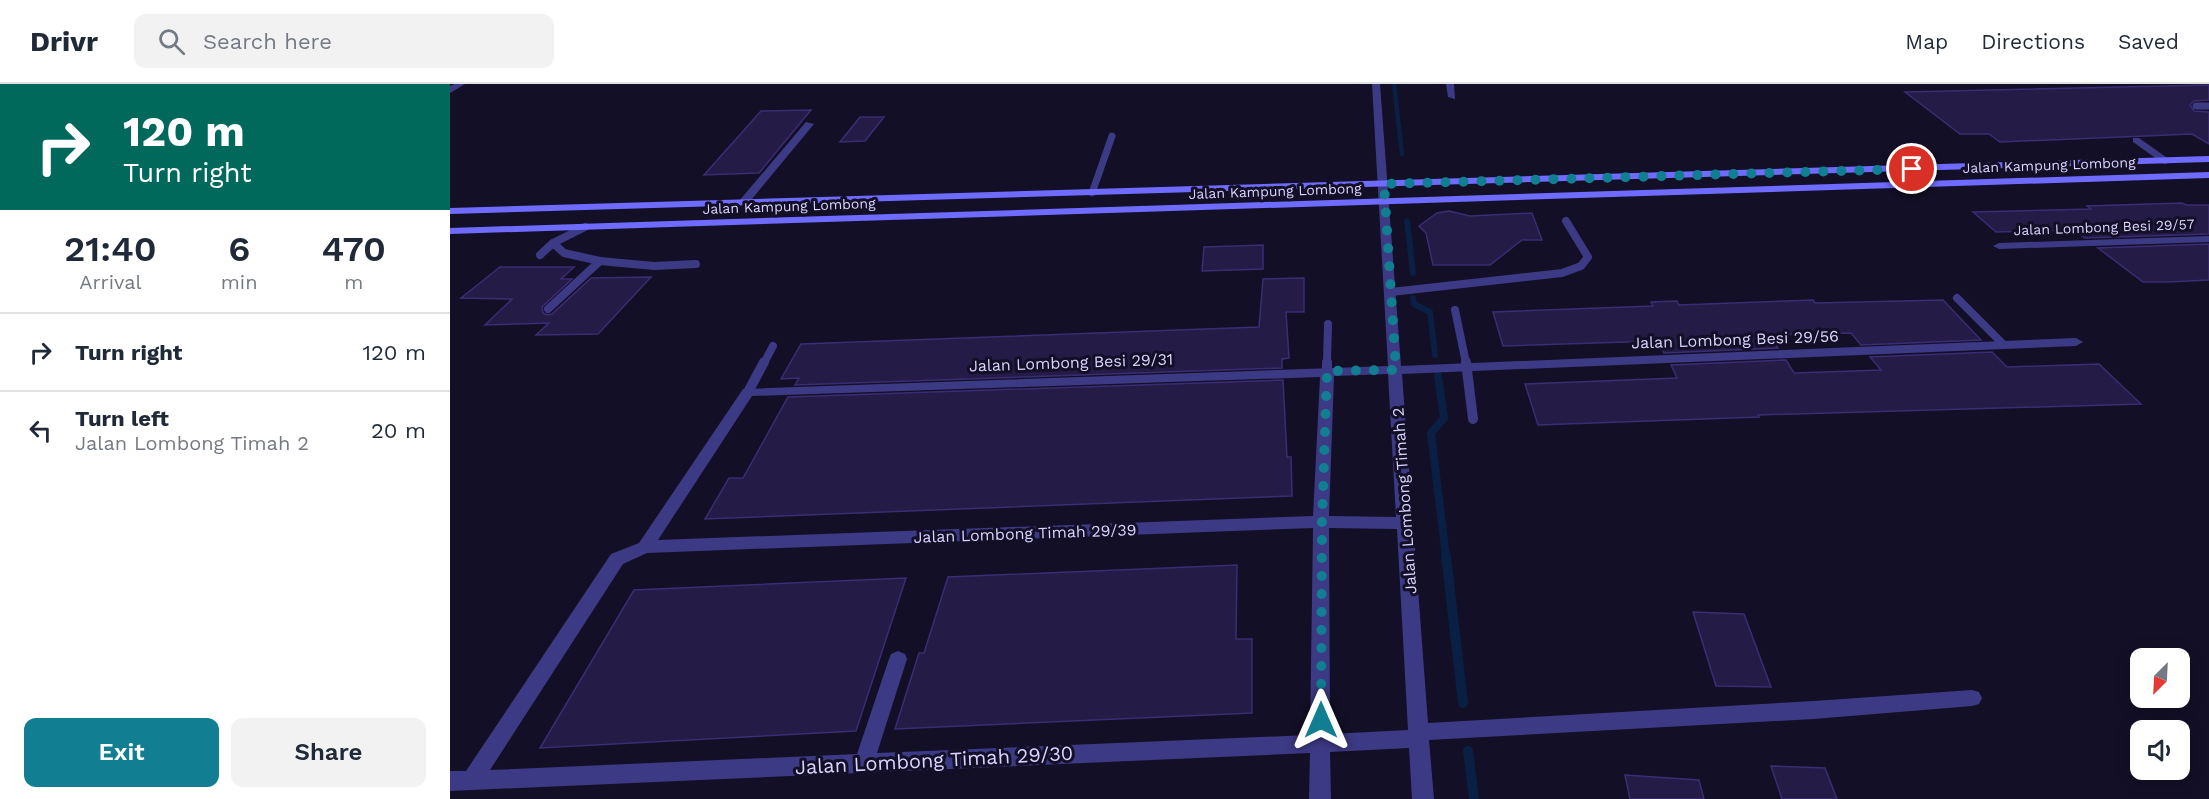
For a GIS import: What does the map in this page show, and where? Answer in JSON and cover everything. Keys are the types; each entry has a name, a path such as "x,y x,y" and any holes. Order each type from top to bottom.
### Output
{"street":[{"path":"450,90 461,84"},
{"name":"Jalan Lombong Timah 2","path":"1376,84 1386,202 1423,799"},
{"path":"1450,84 1452,97"},
{"path":"743,203 809,124"},
{"path":"2136,140 2168,162"},
{"name":"Jalan Kampung Lombong","path":"450,211 2209,159"},
{"name":"Jalan Kampung Lombong","path":"450,231 2209,175"},
{"name":"Jalan Lombong Besi 29/57","path":"1999,246 2209,239"},
{"name":"Jalan Lombong Besi 29/56","path":"1396,370 2076,342"},
{"name":"Jalan Lombong Besi 29/31","path":"748,392 1396,370"},
{"path":"1320,799 1322,522 1327,371"},
{"path":"471,780 617,559 645,547 748,392"},
{"name":"Jalan Lombong Timah 29/39","path":"645,547 1322,522 1406,523"},
{"path":"864,763 898,659"},
{"name":"Jalan Lombong Timah 29/30","path":"450,781 1321,742 1972,698"}],"lane":[{"path":"2196,106 2209,106"},
{"path":"1092,193 1112,136"},
{"path":"1391,292 1562,273 1581,266 1587,257 1566,221"},
{"path":"540,255 553,243 585,227"},
{"path":"553,243 564,253 600,261 654,266 696,264"},
{"path":"548,309 600,261"},
{"path":"1956,298 2004,345"},
{"path":"1455,310 1467,367 1473,419"},
{"path":"1327,371 1328,324"},
{"path":"748,392 774,346"}],"building":[{"path":"2209,85 2209,100 2194,101 2190,105 2194,111 2209,112 2209,144 2192,134 2000,142 1989,134 1960,134 1905,92"},
{"path":"811,110 759,173 704,175 761,111"},
{"path":"860,117 884,117 865,141 840,142"},
{"path":"2182,203 2209,205 2209,234 2085,238 2074,230 1996,232 1973,212 2091,209 2087,206"},
{"path":"1449,211 1470,216 1532,213 1542,240 1522,240 1490,265 1433,265 1426,233 1419,226 1437,213"},
{"path":"2209,244 2209,280 2168,282 2143,282 2098,248"},
{"path":"1263,245 1263,269 1202,271 1204,247"},
{"path":"500,267 574,267 561,279 572,279 542,307 543,313 547,315 552,314 591,278 651,277 598,334 536,335 549,323 485,325 512,299 461,298"},
{"path":"1304,278 1304,312 1286,312 1289,358 1282,359 1282,368 795,385 799,378 781,379 801,344 1259,327 1263,279"},
{"path":"1813,300 1815,303 1943,300 1981,340 1861,345 1851,333 1769,335 1778,348 1664,353 1659,341 1503,346 1493,312 1653,306 1651,302 1677,301 1679,305"},
{"path":"1992,352 2007,367 2099,364 2141,404 1758,415 1759,417 1538,425 1525,384 1677,378 1671,365 1786,360 1794,373 1881,370 1870,357"},
{"path":"1283,380 1287,457 1291,457 1292,496 705,519 729,478 743,478 788,397"},
{"path":"1237,565 1236,639 1252,639 1252,713 895,729 919,653 924,653 948,577"},
{"path":"906,578 856,731 540,748 634,590"},
{"path":"1693,612 1744,614 1771,687 1716,686"},
{"path":"1771,766 1825,768 1837,799 1782,799"},
{"path":"1625,775 1699,780 1704,799 1630,799"}],"waterway":[{"path":"1394,84 1402,154"},
{"path":"1407,221 1413,273"},
{"path":"1413,298 1414,304 1430,312 1435,355"},
{"path":"1438,376 1444,418 1431,433 1446,557"},
{"path":"1446,556 1463,703"},
{"path":"1468,751 1474,799"}],"route":[{"path":"1321,720 1323,437 1327,371 1396,370 1384,184 1912,169"}]}
